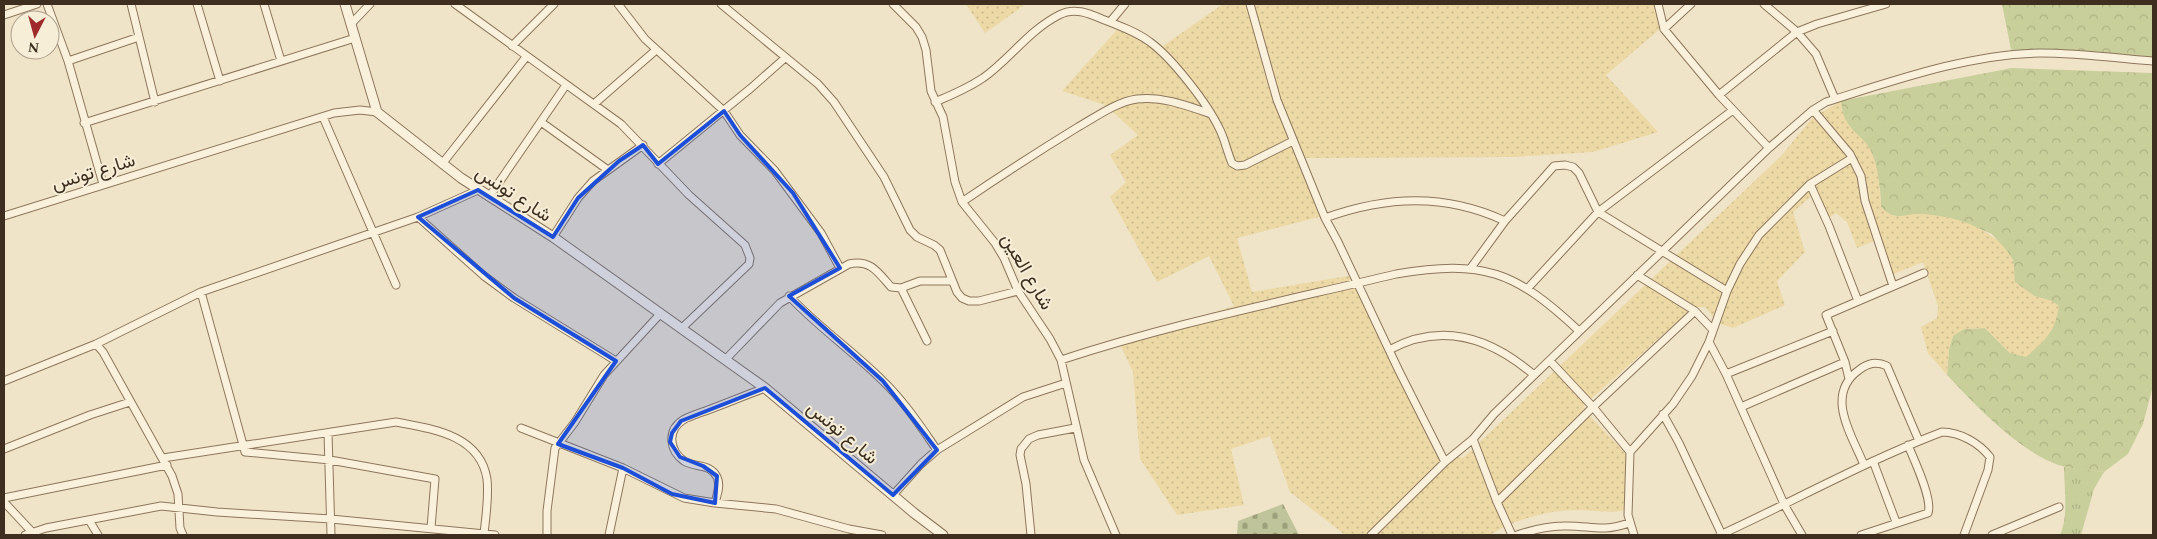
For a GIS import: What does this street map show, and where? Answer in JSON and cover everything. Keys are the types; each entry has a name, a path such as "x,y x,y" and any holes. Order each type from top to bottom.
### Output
{"street":[{"path":"4,15 37,4"},
{"path":"47,4 68,61 84,123 103,184"},
{"path":"130,4 155,102"},
{"path":"197,4 220,80"},
{"path":"264,4 281,61"},
{"path":"345,4 377,112"},
{"path":"351,24 370,4"},
{"path":"455,4 621,124 689,195 745,245 750,258 749,264 682,328"},
{"path":"512,46 554,4"},
{"path":"619,4 656,50 724,111 740,135 776,171 821,233 840,268"},
{"path":"721,4 818,84 834,102 884,177 910,230 917,237 940,250 956,292 962,298 969,301 986,299 1018,291"},
{"name":"شارع العين","path":"893,4 916,27 922,37 926,50 928,77 935,102 943,117 955,182 962,202 995,243 1004,258 1018,291 1050,339 1061,360 1075,428 1084,460 1116,535"},
{"path":"1110,22 1125,4"},
{"path":"1250,4 1268,72 1293,141 1325,218 1445,462"},
{"path":"1658,4 1664,29 1719,95 1769,148"},
{"path":"1664,29 1691,4"},
{"path":"1764,4 1797,32 1816,54 1835,99"},
{"path":"1719,95 1797,32 1817,24 1886,4"},
{"path":"935,102 984,78 1029,35 1060,14 1071,11 1086,13 1110,22 1151,42 1170,60 1211,114 1219,128 1232,163 1238,166 1245,165 1293,141"},
{"path":"68,61 139,37"},
{"path":"84,123 355,38"},
{"path":"594,104 656,50"},
{"path":"1371,535 1445,462 1473,439 1494,414 1769,148 1813,110 1835,99 1898,78 2002,56 2038,53 2073,54 2153,61"},
{"path":"442,164 526,57"},
{"path":"658,164 724,111 785,58"},
{"path":"489,197 566,85"},
{"path":"962,202 1032,155 1094,118 1136,99 1161,100 1211,114"},
{"name":"شارع تونس","path":"4,216 334,113 360,110 377,112 478,190 553,237 661,312 764,388 943,535"},
{"path":"1528,288 1598,212 1733,110"},
{"path":"1813,110 1852,158 1860,176 1893,286"},
{"path":"323,117 396,285"},
{"path":"541,122 608,170"},
{"path":"553,237 578,198 593,181 643,145"},
{"path":"1634,535 1629,523 1630,452 1672,404 1692,376 1709,342 1727,291 1740,264 1759,235 1810,184 1852,158"},
{"path":"1470,269 1505,221 1554,166 1565,165 1579,173 1598,212 1727,291"},
{"path":"1810,184 1830,226 1858,301"},
{"path":"4,381 96,344 201,292 418,217 478,190"},
{"path":"1325,218 1354,208 1401,200 1463,206 1485,212 1505,221"},
{"path":"418,217 484,276 514,298 616,362"},
{"path":"725,360 768,314 789,296 840,268 857,262 868,264 891,287 901,288 920,281 952,281"},
{"path":"1061,360 1192,323 1424,269 1470,269 1499,274 1528,288 1579,331"},
{"path":"1849,379 1845,362 1826,315 1924,274"},
{"path":"1637,275 1694,311 1713,330"},
{"path":"901,288 927,341"},
{"path":"201,292 245,452 330,460 435,479 431,528"},
{"path":"789,296 811,319 883,381 909,411 938,450"},
{"path":"1497,502 1694,311"},
{"path":"547,535 547,511 555,448 575,422 604,375 661,312"},
{"path":"1726,374 1832,331"},
{"path":"1389,350 1407,340 1428,336 1467,338 1484,342 1500,349 1534,375"},
{"path":"1709,342 1726,374 1785,506 1802,535"},
{"path":"96,344 103,352 167,465 178,494 181,532 175,535"},
{"path":"1550,361 1593,407 1630,452"},
{"path":"1741,408 1845,362"},
{"path":"1864,465 1841,408 1849,379 1870,364 1879,362 1887,366 1919,441"},
{"path":"894,495 921,464 938,450 1022,397 1066,383"},
{"path":"715,503 720,484 717,476 703,466 686,462 680,457 674,451 670,442 672,433 681,421 764,388"},
{"path":"4,449 90,415 130,402"},
{"path":"1663,414 1679,442 1721,535 1785,506 1873,461 1942,432 1954,432 1985,450 1990,457 1988,470 1964,535"},
{"path":"163,458 396,422 451,436 467,444 477,453 482,462 487,480 484,533"},
{"path":"521,428 623,468 672,494 715,503 776,509 849,529 882,535"},
{"path":"1031,535 1026,484 1020,455 1021,449 1028,439 1038,435 1075,428"},
{"path":"328,433 331,535"},
{"path":"1473,439 1512,535"},
{"path":"1861,535 1928,513 1930,508 1908,446"},
{"path":"1873,461 1896,522"},
{"path":"4,498 167,465"},
{"path":"609,535 623,468"},
{"path":"4,502 32,532"},
{"path":"25,535 32,532 48,532 89,520 161,506 236,514 331,519 495,535"},
{"path":"1992,535 2059,507"},
{"path":"89,520 98,535"},
{"path":"1517,535 1549,527 1564,526 1608,529 1629,523"}],"highlighted area":[{"path":"724,111 740,135 793,193 840,268 789,296 883,381 937,450 893,495 765,388 681,421 672,433 670,442 680,457 703,466 717,476 715,503 672,494 623,468 558,444 616,361 514,298 418,217 478,190 553,237 578,198 619,161 643,145 658,164"}],"green space":[{"path":"2002,4 2153,4 2153,60 2012,55"},
{"path":"2012,68 2153,73 2153,386 2143,424 2128,454 2104,472 2066,467 2050,462 2034,453 1986,415 1947,375 1949,349 1953,335 1964,329 1985,328 2010,353 2052,301 2034,296 2014,282 2013,260 1992,234 1963,222 1919,214 1904,217 1889,215 1881,207 1880,188 1842,115 1841,101"},
{"path":"2064,467 2104,472 2094,489 2081,535 2060,535 2065,510"},
{"path":"1283,504 1299,535 1237,535 1238,521"}],"sand":[{"path":"966,4 1026,4 985,33"},
{"path":"1223,4 1661,4 1666,24 1606,75 1658,132 1593,152 1513,157 1300,158 1327,215 1237,238 1252,292 1354,275 1437,453 1463,458 1782,155 1812,118 1841,101 1845,119 1849,126 1864,140 1872,153 1879,180 1881,207 1886,212 1895,216 1920,214 1946,217 1985,231 2005,248 2012,259 2015,282 2034,296 2052,301 2059,306 2055,323 2044,341 2026,357 2010,353 1985,328 1964,329 1953,336 1949,349 1947,375 1928,353 1921,327 1937,318 1938,306 1923,262 1889,276 1876,240 1857,248 1847,222 1836,213 1829,218 1814,194 1793,212 1805,252 1777,281 1785,305 1733,328 1718,323 1705,307 1694,307 1584,405 1586,412 1628,456 1625,510 1608,512 1568,510 1533,516 1510,524 1490,535 1345,535 1290,492 1270,436 1231,449 1244,505 1177,515 1140,459 1133,372 1119,342 1234,306 1209,256 1157,282 1110,197 1126,182 1110,155 1138,135 1105,105 1062,91 1123,23 1163,46"}]}
